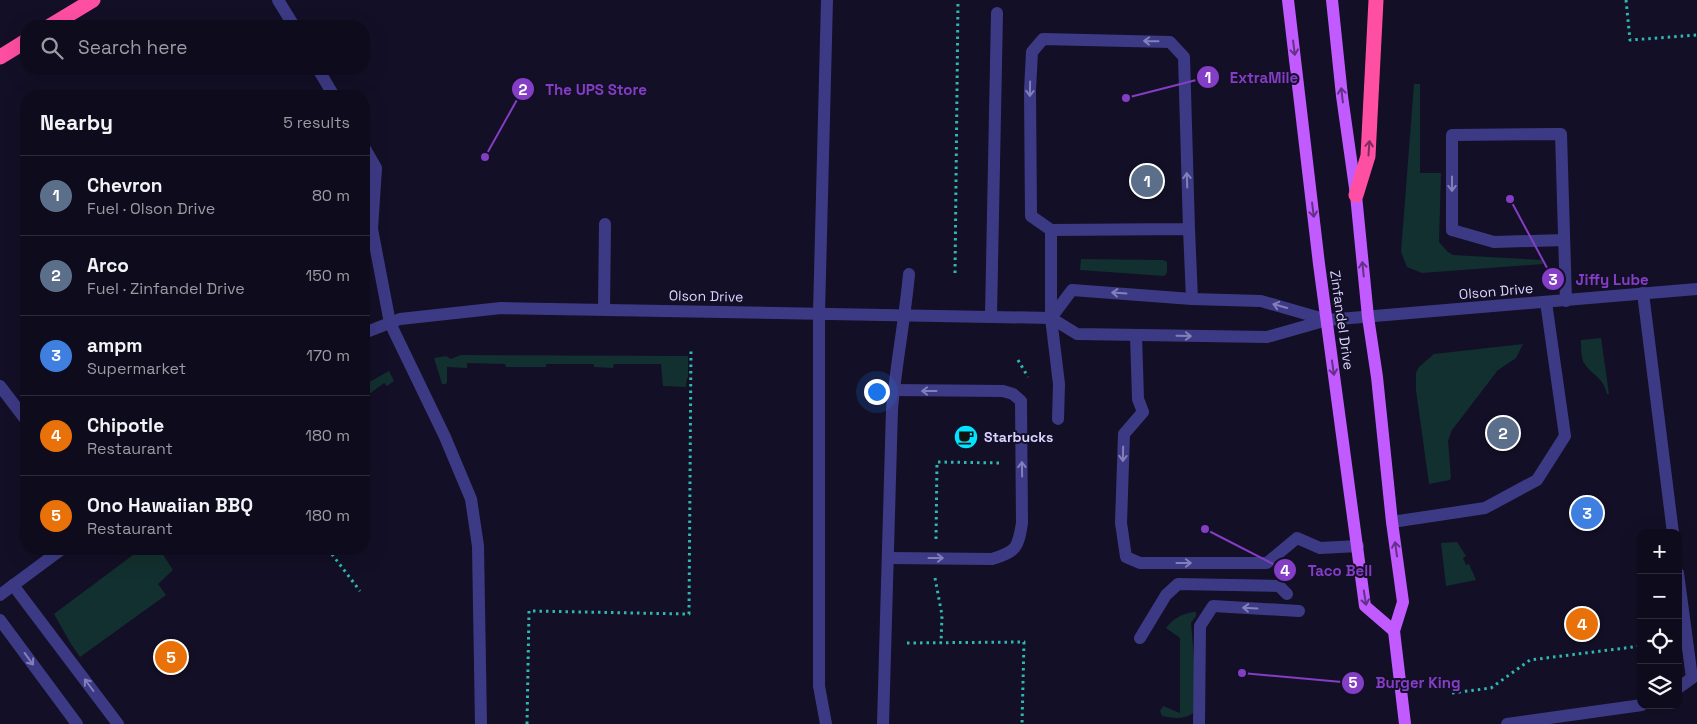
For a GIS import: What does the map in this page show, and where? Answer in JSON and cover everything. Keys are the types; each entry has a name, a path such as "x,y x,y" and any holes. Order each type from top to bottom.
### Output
{"highway":[{"path":"60,20 93,0"},
{"path":"1356,195 1368,156 1376,0"},
{"path":"0,57 20,45"}],"main road":[{"name":"Zinfandel Drive","path":"1288,0 1327,320 1365,606 1394,631"},
{"name":"Zinfandel Drive","path":"1332,0 1342,96 1356,195 1368,317 1377,377 1392,522 1403,602 1394,631 1404,724"}],"street":[{"path":"278,0 290,20"},
{"path":"826,724 819,686 819,313 827,0"},
{"path":"991,316 998,13"},
{"path":"1189,229 1051,230 1032,216 1030,90 1032,52 1043,39 1170,42 1184,57 1192,299"},
{"path":"322,75 330,90"},
{"path":"1564,240 1494,242 1452,230 1452,135 1561,134 1566,300"},
{"path":"370,158 376,168 372,229 390,323 445,437 471,499 478,546 481,724"},
{"path":"604,309 605,224"},
{"path":"1051,230 1051,318 1059,384 1058,419"},
{"path":"882,724 893,390 905,315 909,274"},
{"name":"Olson Drive","path":"370,331 400,319 500,308 1051,318 1076,334 1267,336 1327,320 1697,289"},
{"name":"Olson Drive","path":"1051,318 1072,290 1192,299 1261,301 1327,320"},
{"path":"1643,293 1672,529"},
{"path":"1392,522 1485,508 1537,480 1565,436 1546,302"},
{"path":"1136,335 1138,399 1143,412 1124,434 1121,523 1126,557 1140,563 1268,563 1297,538 1320,548 1358,546"},
{"path":"0,386 20,412"},
{"path":"888,558 992,559 1009,554 1019,542 1022,523 1020,401 1013,394 1003,391 893,390"},
{"path":"0,595 54,555"},
{"path":"1678,574 1692,678 1682,685"},
{"path":"1140,638 1166,595 1178,584 1279,586 1287,594"},
{"path":"14,585 118,724"},
{"path":"1199,724 1200,626 1213,606 1299,611"},
{"path":"0,620 77,724"},
{"path":"1507,724 1637,706"}],"path":[{"path":"955,274 958,0"},
{"path":"1626,0 1630,40 1697,35"},
{"path":"528,724 530,612 689,614 691,348"},
{"path":"1018,360 1026,376 1032,381"},
{"path":"941,643 942,615 935,580 937,462 1022,464"},
{"path":"333,555 360,591"},
{"path":"907,643 1024,642 1022,724"},
{"path":"1452,693 1491,688 1530,660 1637,647"}],"green space":[{"path":"1414,84 1420,84 1420,173 1441,173 1439,242 1453,255 1542,260 1543,264 1422,273 1407,267 1401,252"},
{"path":"1081,259 1163,260 1167,262 1167,273 1164,276 1080,270"},
{"path":"1601,338 1609,394 1607,394 1602,383 1583,361 1582,356 1581,340"},
{"path":"1523,344 1516,358 1498,370 1452,430 1448,441 1450,480 1429,484 1416,390 1416,373 1419,367 1434,354"},
{"path":"461,355 688,356 688,378 686,387 663,386 661,364 614,364 613,368 594,367 594,364 546,364 546,367 506,367 505,364 467,363 467,368 447,367 447,382 442,384 434,358 446,356 451,359"},
{"path":"389,371 394,381 387,386 384,383 370,394 370,382"},
{"path":"1457,542 1466,556 1463,558 1466,565 1469,564 1476,580 1446,586 1441,543"},
{"path":"133,555 163,555 173,570 158,584 166,595 80,657 54,614"},
{"path":"1196,612 1196,616 1191,623 1195,671 1193,713 1182,718 1162,716 1160,711 1163,706 1180,713 1180,638 1166,628 1178,617"}],"place":[{"name":"ExtraMile","path":"1126,98"},
{"name":"The UPS Store","path":"485,157"},
{"name":"Chevron","path":"1147,181"},
{"name":"Jiffy Lube","path":"1510,199"},
{"name":"Arco","path":"1503,433"},
{"name":"Starbucks","path":"966,437"},
{"name":"ampm","path":"1587,513"},
{"name":"Taco Bell","path":"1205,529"},
{"name":"Chipotle","path":"1582,624"},
{"name":"Ono Hawaiian BBQ","path":"171,657"},
{"name":"Burger King","path":"1242,673"}]}
